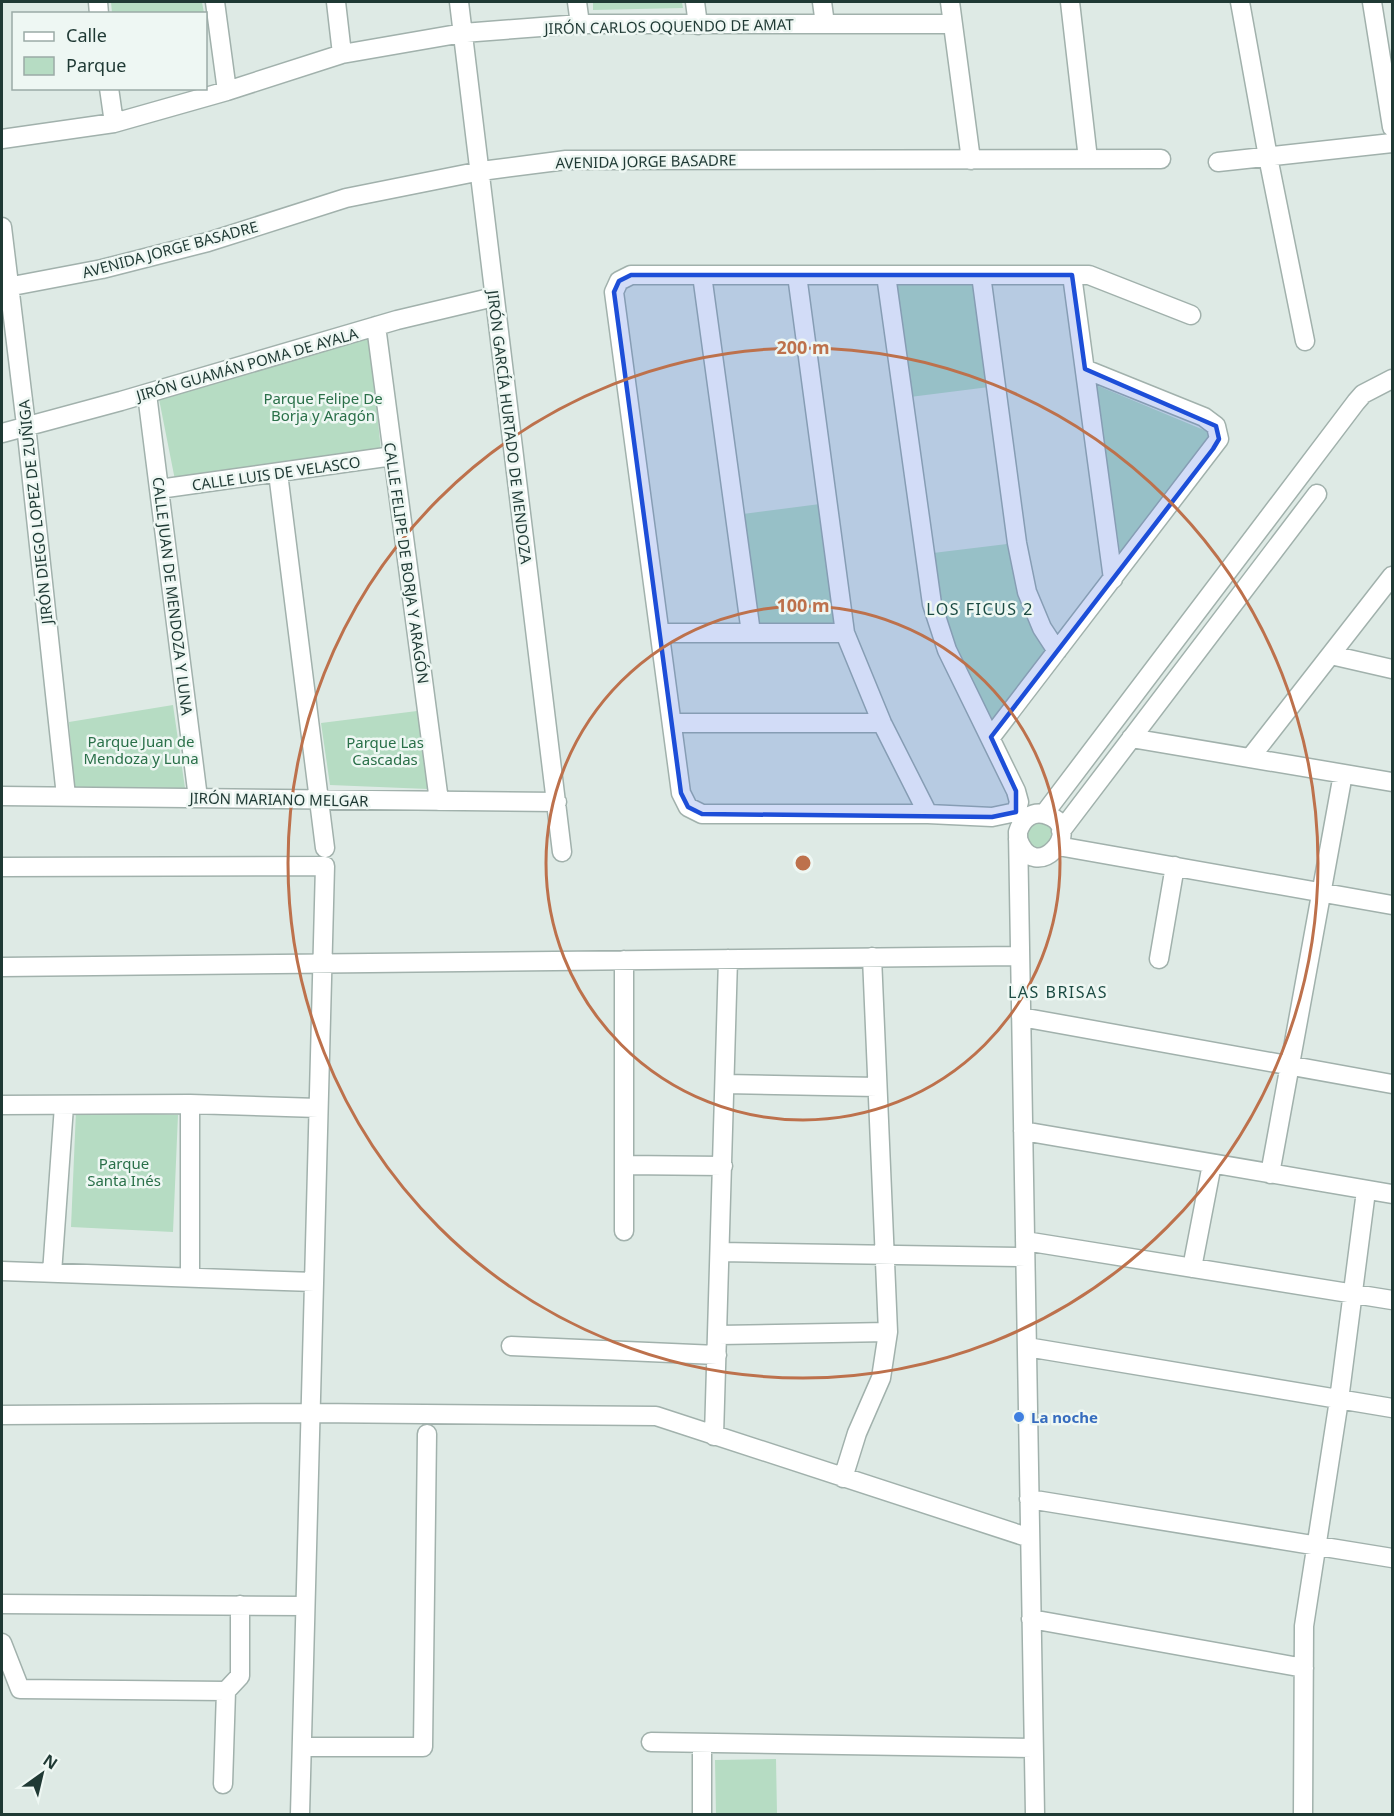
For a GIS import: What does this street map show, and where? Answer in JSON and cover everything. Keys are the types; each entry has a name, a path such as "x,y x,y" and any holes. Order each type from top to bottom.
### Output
{"street":[{"path":"215,2 227,91"},
{"path":"336,2 342,54"},
{"name":"JIRÓN GARCÍA HURTADO DE MENDOZA","path":"459,2 562,852"},
{"path":"577,2 580,24"},
{"path":"695,2 698,25"},
{"path":"822,2 825,24"},
{"path":"950,2 971,160"},
{"path":"1070,2 1088,159"},
{"path":"1240,2 1305,341"},
{"path":"1372,2 1392,127"},
{"name":"JIRÓN CARLOS OQUENDO DE AMAT","path":"2,139 114,123 227,91 342,54 463,33 580,24 953,24"},
{"path":"109,90 114,123"},
{"path":"1218,162 1392,143"},
{"name":"AVENIDA JORGE BASADRE","path":"5,288 102,269 208,242 346,198 481,171 566,160 1161,159"},
{"name":"JIRÓN DIEGO LOPEZ DE ZUÑIGA","path":"2,227 5,288 26,426 66,796"},
{"path":"1059,839 1056,822 1044,814 992,817 928,814 702,814 688,807 681,793 614,292 619,281 631,275 1089,275 1106,279 1191,315"},
{"path":"702,275 751,633"},
{"path":"797,275 845,633 882,723 928,814"},
{"path":"886,275 932,604 947,650 1016,790 1020,816 1018,839 1035,1815"},
{"path":"981,275 1017,543 1027,592 1042,628 1057,651"},
{"path":"1072,275 1113,579"},
{"name":"JIRÓN GUAMÁN POMA DE AYALA","path":"2,433 147,394 376,326 494,297"},
{"name":"CALLE FELIPE DE BORJA Y ARAGÓN","path":"376,326 439,801"},
{"path":"991,737 1214,449 1219,439 1216,426 1204,417 1085,369"},
{"path":"1044,814 1356,402 1363,394 1392,379"},
{"name":"CALLE JUAN DE MENDOZA Y LUNA","path":"147,394 198,798"},
{"name":"CALLE LUIS DE VELASCO","path":"159,489 393,456"},
{"path":"278,473 325,848"},
{"path":"1019,887 1041,857 1052,853 1059,839 1131,738 1317,494"},
{"path":"1250,758 1392,576"},
{"path":"660,633 845,633"},
{"path":"1331,655 1392,669"},
{"path":"672,723 882,723"},
{"path":"1131,738 1392,782"},
{"path":"1270,1174 1343,774"},
{"name":"JIRÓN MARIANO MELGAR","path":"2,796 557,802"},
{"path":"1018,839 1025,852 1041,857"},
{"path":"1059,839 1175,866 1392,905"},
{"path":"2,867 325,866 300,1815"},
{"path":"1159,960 1175,866"},
{"path":"2,967 1020,956"},
{"path":"843,1478 857,1433 881,1378 888,1332 872,957"},
{"path":"714,1436 719,1335 728,959"},
{"path":"624,960 624,1231"},
{"path":"1021,1017 1392,1084"},
{"path":"725,1084 877,1087"},
{"path":"2,1105 190,1104 318,1108"},
{"path":"190,1104 190,1278"},
{"path":"52,1273 64,1106"},
{"path":"1023,1131 1392,1194"},
{"path":"1192,1268 1212,1164"},
{"path":"624,1165 723,1166"},
{"path":"1303,1815 1304,1626 1340,1400 1366,1191"},
{"path":"720,1252 883,1255 1025,1249 1192,1268 1392,1300"},
{"path":"2,1271 314,1282"},
{"path":"719,1335 888,1332"},
{"path":"511,1346 717,1355"},
{"path":"1027,1347 1392,1408"},
{"path":"2,1415 310,1413 656,1416 1030,1538"},
{"path":"302,1747 423,1747 427,1434"},
{"path":"1029,1498 1392,1558"},
{"path":"2,1604 305,1606"},
{"path":"223,1784 226,1691 240,1676 240,1605"},
{"path":"1031,1619 1304,1668"},
{"path":"2,1643 20,1689 226,1691"},
{"path":"651,1742 1034,1748"},
{"path":"702,1743 702,1815"}],"highlighted area":[{"path":"631,275 1072,275 1085,369 1216,426 1219,439 1213,449 991,737 1016,791 1016,812 992,817 702,814 688,807 681,793 614,292 619,281"}],"green space":[{"path":"111,2 202,2 204,12 112,12"},
{"path":"593,2 682,2 683,8 593,10"},
{"path":"894,282 974,282 989,387 910,397"},
{"name":"Parque Felipe De Borja y Aragón","path":"370,338 381,452 175,480 159,399"},
{"path":"1096,385 1211,433 1120,553"},
{"path":"820,504 836,625 757,626 743,514"},
{"path":"1007,544 1022,607 1048,652 992,722 956,649 942,602 933,553"},
{"name":"Parque Juan de Mendoza y Luna","path":"173,705 185,788 74,787 69,722"},
{"name":"Parque Las Cascadas","path":"417,711 428,789 330,785 321,723"},
{"path":"1036,819 1055,829 1049,849 1029,848 1024,829"},
{"name":"Parque Santa Inés","path":"76,1111 178,1115 173,1232 71,1227"},
{"path":"776,1759 777,1814 716,1814 715,1760"}],"place":[{"name":"La noche","path":"1019,1417"}],"district":[{"name":"LOS FICUS 2","path":"980,609"},
{"name":"LAS BRISAS","path":"1058,992"}]}
